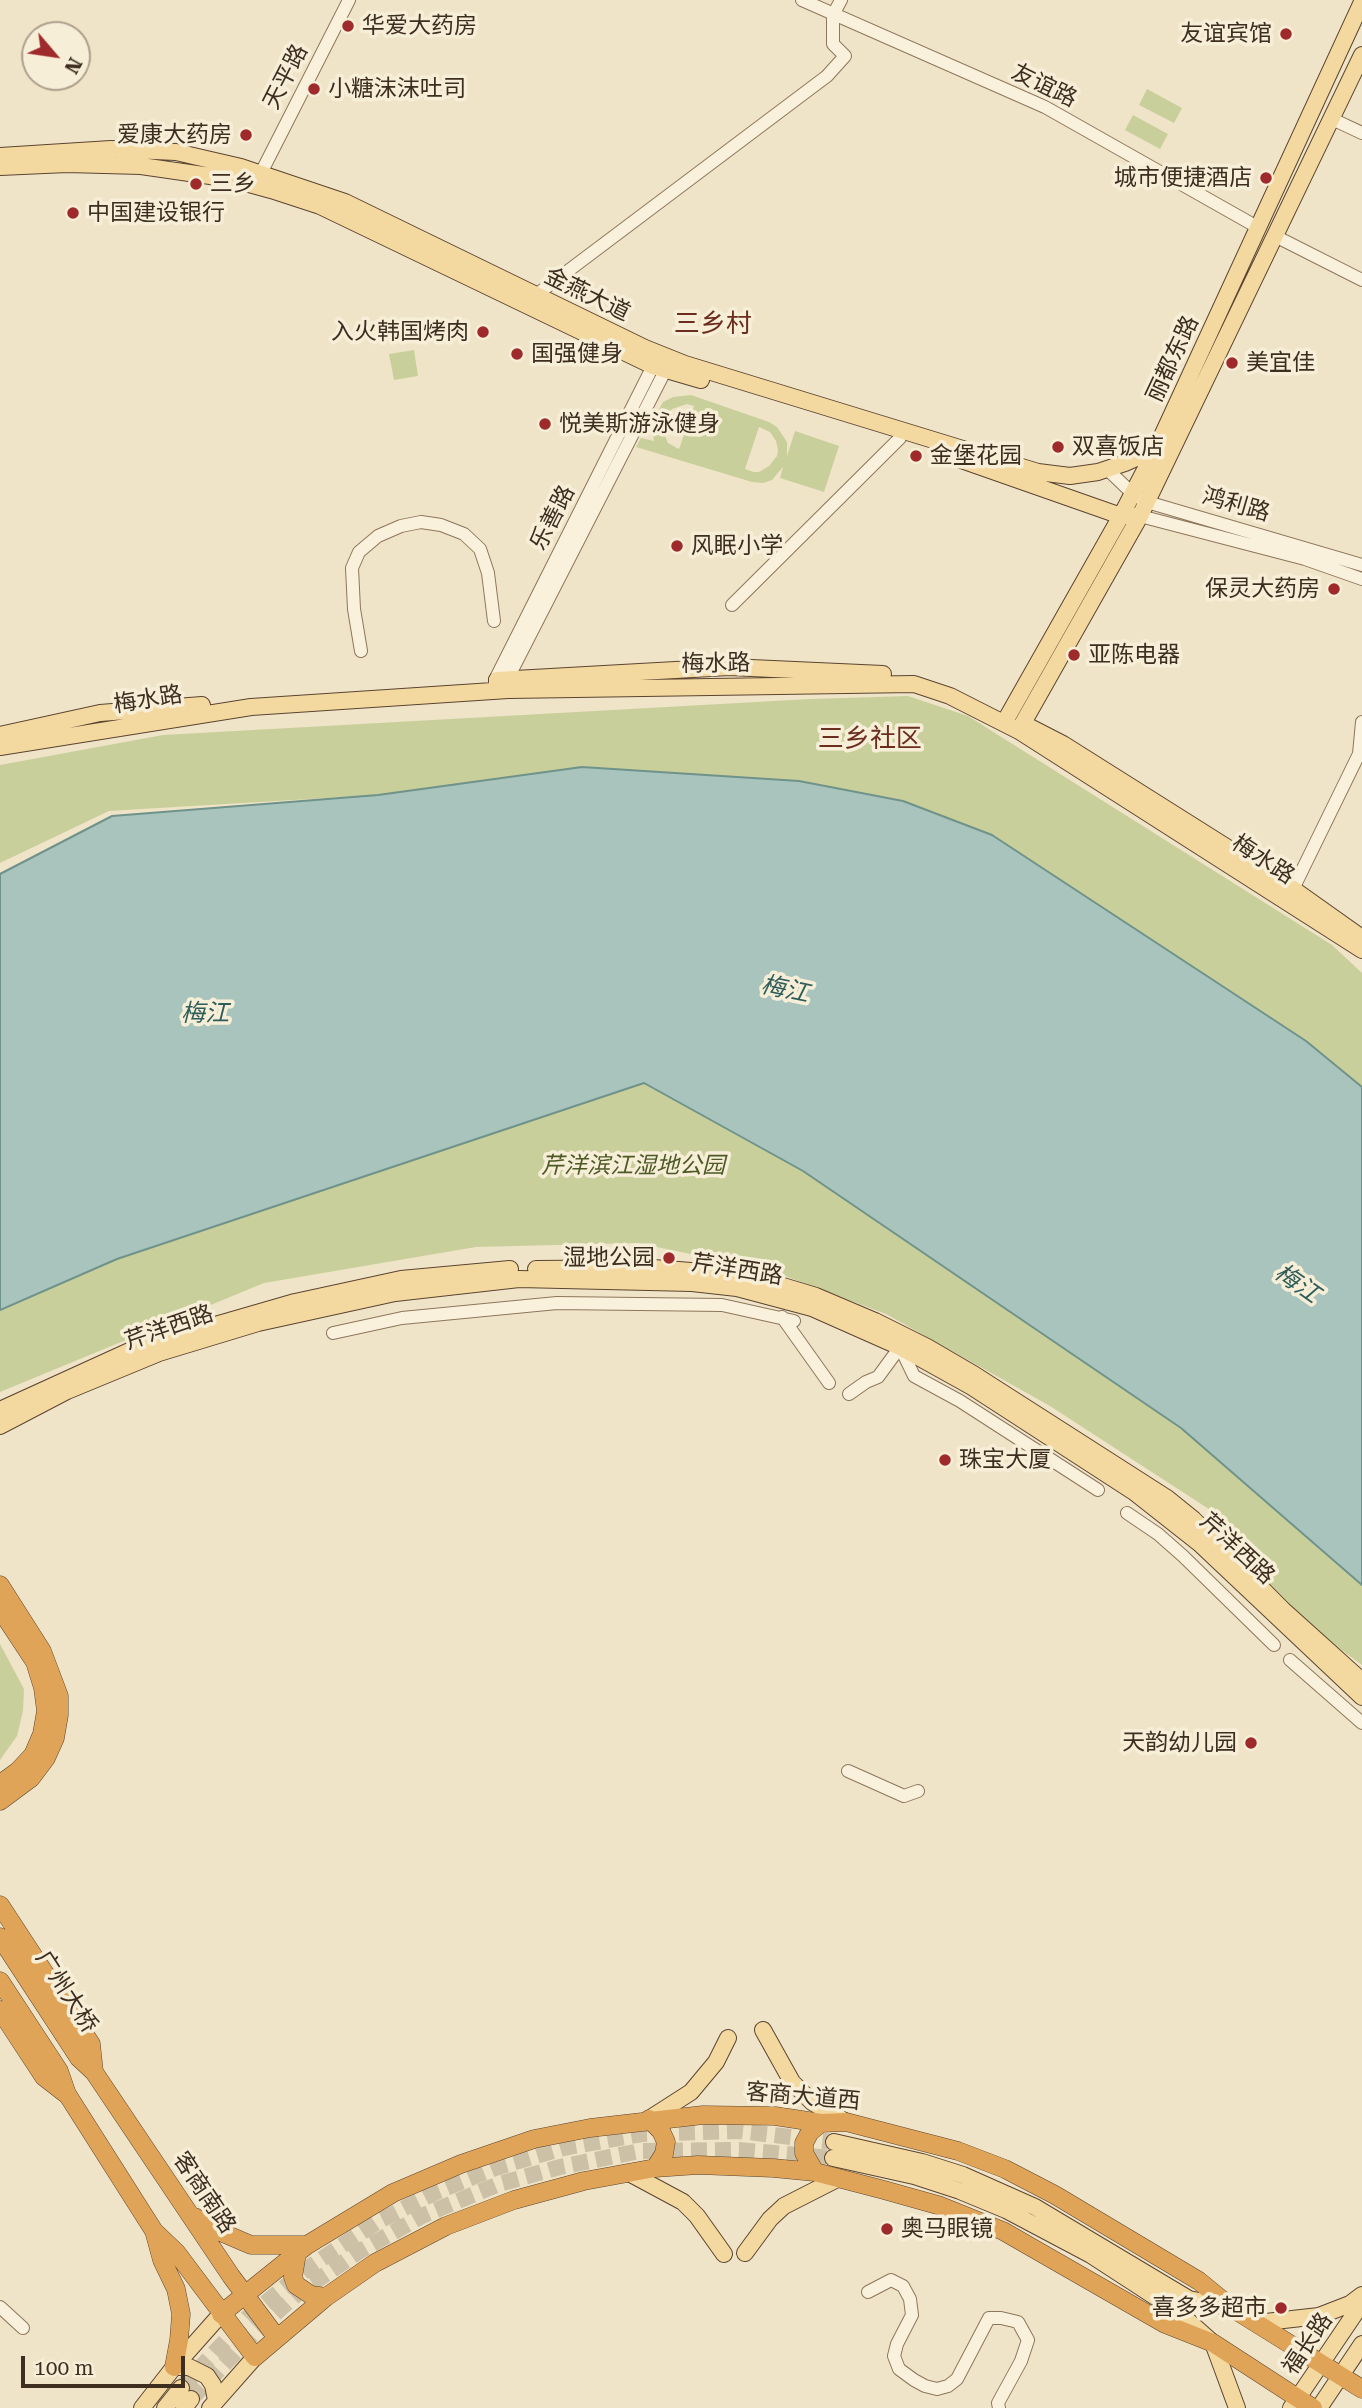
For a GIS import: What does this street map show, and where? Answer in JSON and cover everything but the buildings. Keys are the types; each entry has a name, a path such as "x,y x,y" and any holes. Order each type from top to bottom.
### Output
{"highway":[{"path":"0,1586 42,1651 59,1696 60,1715 55,1738 46,1758 31,1778 0,1801"},
{"path":"0,1609 34,1662 43,1688 46,1711 43,1734 33,1755 18,1771 0,1784"},
{"path":"0,1905 91,2044 94,2072"},
{"name":"广州大桥","path":"0,1937 79,2058 94,2072"},
{"path":"0,1981 59,2071 67,2094 154,2231 176,2252 254,2357 326,2297 375,2263 446,2226 514,2200 584,2181 655,2168 698,2165 815,2172 941,2206 1003,2231 1166,2324 1213,2343 1301,2405"},
{"path":"0,2010 44,2077 67,2094"},
{"name":"客商南路","path":"94,2072 244,2295 277,2338"},
{"name":"客商大道西","path":"221,2314 302,2249 393,2193 461,2164 534,2139 649,2119 741,2114 821,2123 846,2122 958,2151 1005,2169 1055,2195 1199,2281 1232,2308 1362,2389"},
{"path":"649,2119 661,2131 666,2142 664,2154 655,2168"},
{"path":"815,2172 804,2153 804,2143 810,2132 821,2123"},
{"path":"187,2212 209,2227 251,2245 302,2249 293,2277 296,2285 311,2294 326,2297"},
{"path":"154,2231 162,2260 176,2289 181,2314 174,2367"}],"main road":[{"name":"丽都东路","path":"1140,504 1156,449 1362,2"},
{"name":"丽都东路","path":"1014,723 1140,504 1275,236 1362,55"},
{"name":"金燕大道","path":"0,156 111,149 163,151 261,173 345,202 645,348 685,363 1038,472 1070,476 1107,469 1156,449"},
{"name":"金燕大道","path":"0,167 67,164 141,166 231,179 271,190 320,206 659,368 900,438 1121,516 1140,504"},
{"path":"1066,497 1071,486 1070,476"},
{"path":"1014,723 1121,516"},
{"name":"梅水路","path":"0,735 100,713 501,685 914,684 950,696 1063,744 1293,889 1362,938"},
{"name":"梅水路","path":"0,747 250,707 501,685"},
{"name":"梅水路","path":"1014,723 1362,950"},
{"name":"芹洋西路","path":"0,1410 136,1348 295,1302 401,1279 508,1269 653,1268 729,1274 816,1296 875,1321 963,1368 1144,1483 1193,1519 1283,1609 1362,1681"},
{"name":"芹洋西路","path":"0,1426 67,1391 159,1353 258,1323 395,1293 519,1279 692,1283 737,1288 812,1308 900,1347 972,1387 1135,1492 1168,1517 1362,1697"},
{"path":"763,2030 792,2082 812,2102 846,2122"},
{"path":"649,2119 691,2092 716,2062 728,2038"},
{"path":"1232,2308 1189,2298 1035,2207 963,2175 922,2162 833,2150 960,2191 1017,2216 1091,2255 1177,2311 1213,2343 1237,2408"},
{"path":"629,2173 682,2202 697,2216 724,2254"},
{"path":"745,2253 769,2219 784,2206 839,2178"},
{"path":"1257,2323 1319,2316 1350,2304 1362,2295"},
{"name":"福长路","path":"1301,2405 1322,2364 1362,2304"},
{"path":"142,2408 221,2314"},
{"name":"福长路","path":"1319,2408 1362,2344"},
{"path":"213,2404 254,2357"},
{"path":"174,2367 189,2367 207,2376 213,2385 213,2404"},
{"path":"165,2408 186,2398"}],"street":[{"name":"天平路","path":"261,173 349,0"},
{"name":"友谊路","path":"802,0 1045,107 1259,228"},
{"path":"536,295 827,76 845,57 833,44 833,15 841,0"},
{"path":"1332,119 1362,133"},
{"path":"1275,236 1362,280"},
{"name":"乐善路","path":"501,685 659,368"},
{"path":"732,605 900,438"},
{"name":"鸿利路","path":"1107,469 1140,504 1362,579"},
{"name":"鸿利路","path":"1140,504 1311,548 1362,565"},
{"path":"361,651 354,609 352,568 359,552 378,536 401,526 421,522 441,525 464,534 480,549 488,573 494,621"},
{"path":"1293,889 1359,754 1362,722"},
{"path":"333,1333 402,1318 557,1303 722,1305 788,1319 829,1383"},
{"path":"849,1394 878,1377 900,1347 914,1376 960,1401 1098,1490"},
{"path":"1127,1513 1158,1534 1183,1556 1274,1645"},
{"path":"1290,1660 1362,1723"},
{"path":"848,1771 904,1796 918,1791"},
{"path":"868,2292 891,2280 903,2286 910,2299 912,2315 894,2356 899,2369 925,2386 937,2389 957,2379 989,2318 1018,2322 1028,2340 1021,2361 998,2403 999,2408"},
{"path":"0,2307 23,2328"}],"green space":[{"path":"1147,89 1182,108 1174,123 1139,105"},
{"path":"1133,115 1168,134 1160,149 1125,130"},
{"path":"414,350 418,376 394,380 389,354"},
{"path":"691,395 769,422 777,427 787,442 787,456 795,431 839,446 824,492 780,478 783,467 772,480 752,482 636,447 641,438 654,441 651,424 663,402 673,397","holes":["687,404 694,406 679,449 668,443 662,428 663,422 672,409","759,427 770,432 778,450 769,466 754,472 745,469"]},
{"path":"908,696 968,716 1332,945 1362,973 1362,1087 1306,1041 992,835 582,767 378,795 109,811 0,863 0,765 163,735 810,699"},
{"name":"芹洋滨江湿地公园","path":"644,1083 803,1171 1181,1428 1362,1585 1362,1665 1285,1609 1218,1515 1050,1406 886,1314 769,1270 637,1243 476,1247 264,1283 0,1392 0,1310 117,1259"},
{"path":"0,1644 24,1689 23,1711 17,1736 0,1760"}],"water":[{"name":"梅江","path":"582,767 799,781 903,801 992,835 1306,1041 1362,1087 1362,1585 1181,1428 803,1171 644,1083 117,1259 0,1310 0,874 112,816 378,795"}],"tunnel":[{"path":"181,2388 247,2318 308,2268 377,2222 434,2193 495,2168 563,2148 642,2134 739,2131 834,2142"},
{"path":"191,2399 256,2331 297,2294 360,2251 424,2215 499,2184 560,2167 640,2151 739,2150 833,2158"}],"place":[{"name":"华爱大药房","path":"348,26"},
{"name":"友谊宾馆","path":"1286,34"},
{"name":"小糖沫沫吐司","path":"314,89"},
{"name":"爱康大药房","path":"246,135"},
{"name":"城市便捷酒店","path":"1266,178"},
{"name":"三乡","path":"196,184"},
{"name":"中国建设银行","path":"73,213"},
{"name":"入火韩国烤肉","path":"483,332"},
{"name":"国强健身","path":"517,354"},
{"name":"美宜佳","path":"1232,363"},
{"name":"悦美斯游泳健身","path":"545,424"},
{"name":"双喜饭店","path":"1058,447"},
{"name":"金堡花园","path":"916,456"},
{"name":"风眠小学","path":"677,546"},
{"name":"保灵大药房","path":"1334,589"},
{"name":"亚陈电器","path":"1074,655"},
{"name":"湿地公园","path":"669,1258"},
{"name":"珠宝大厦","path":"945,1460"},
{"name":"天韵幼儿园","path":"1251,1743"},
{"name":"奥马眼镜","path":"887,2229"},
{"name":"喜多多超市","path":"1281,2308"}],"district":[{"name":"三乡村","path":"713,324"},
{"name":"三乡社区","path":"870,739"}]}
